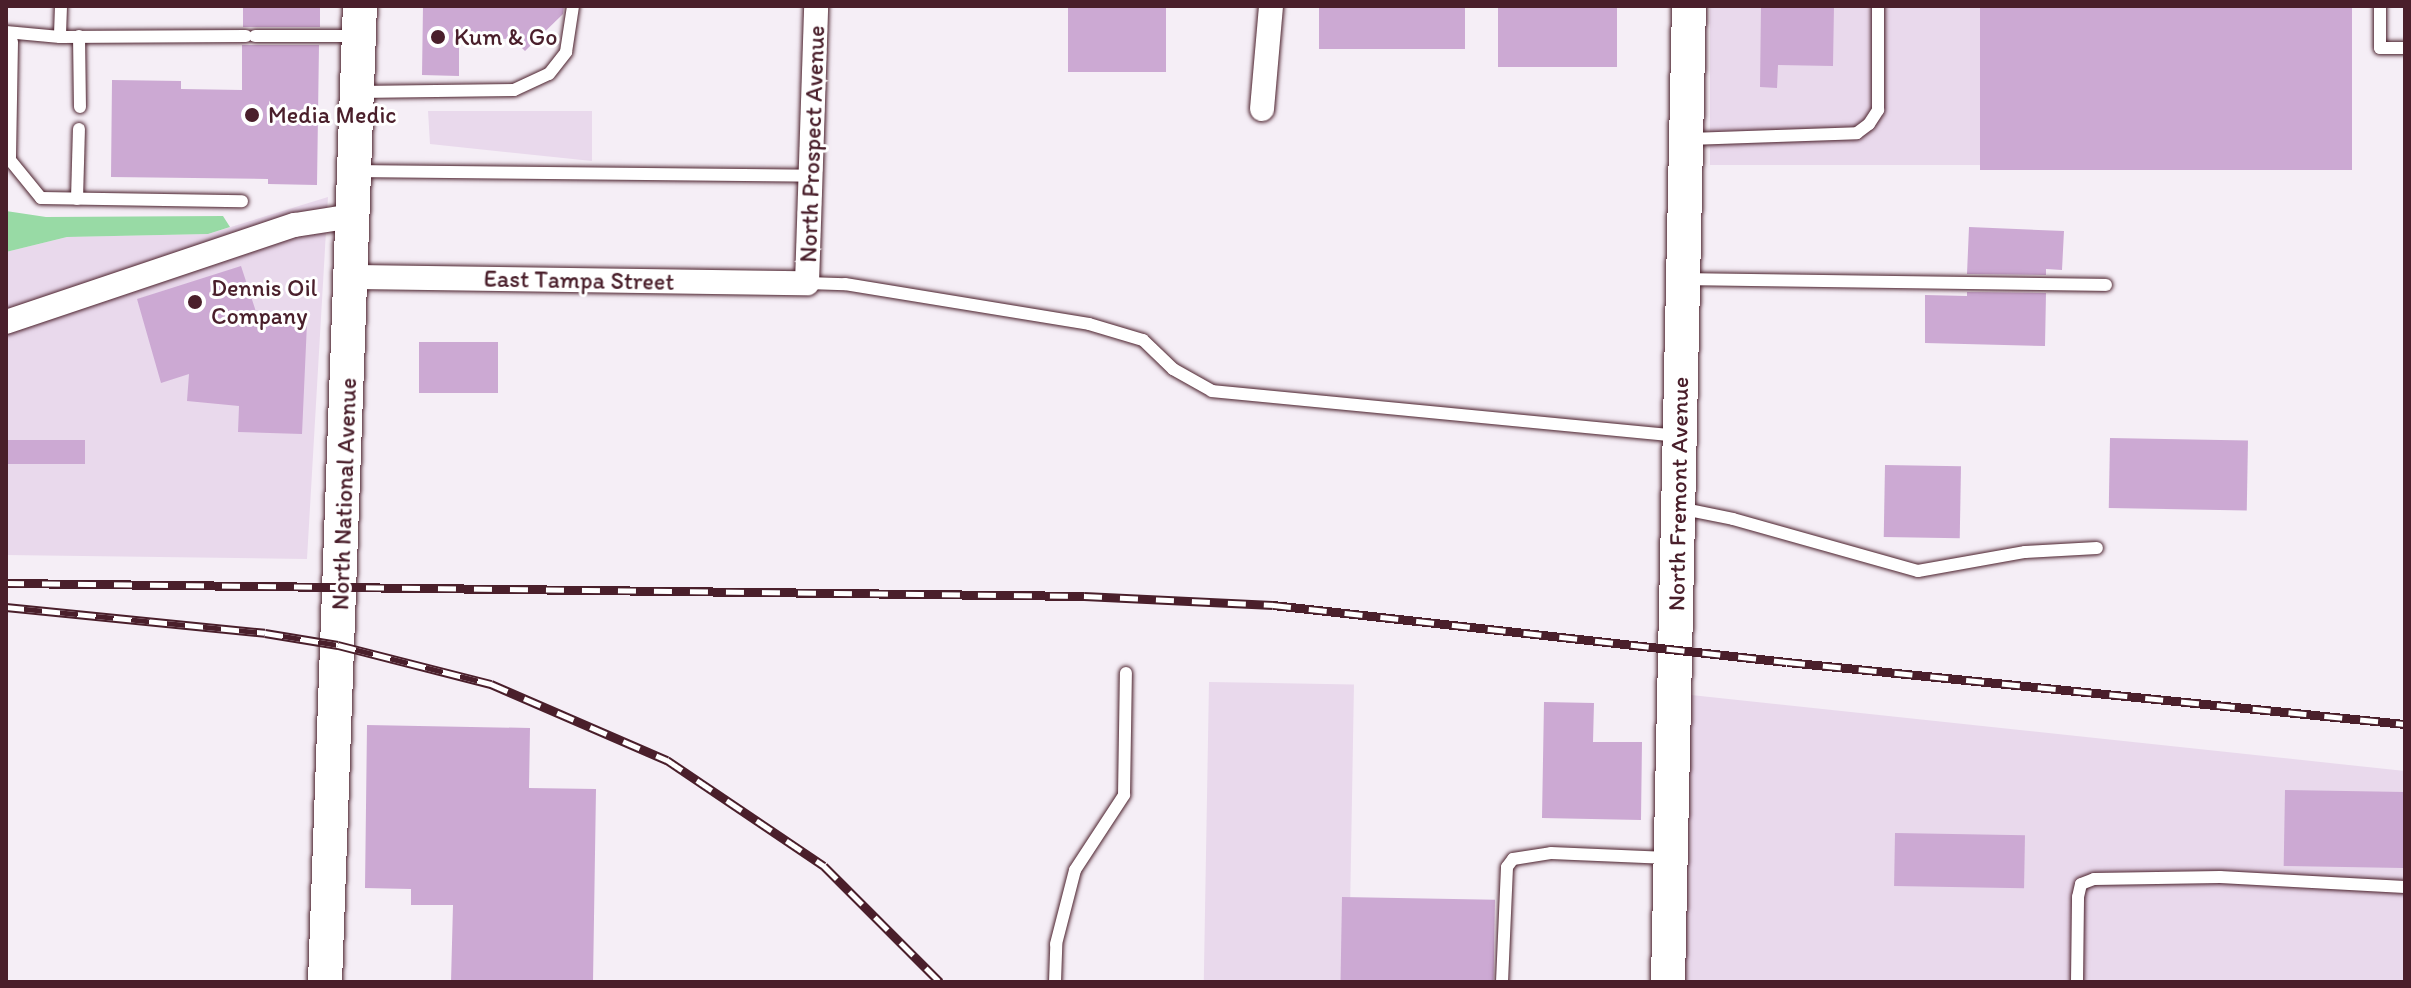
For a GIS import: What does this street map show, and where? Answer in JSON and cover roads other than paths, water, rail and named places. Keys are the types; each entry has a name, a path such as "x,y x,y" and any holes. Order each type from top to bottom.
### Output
{"street":[{"name":"North Prospect Avenue","path":"807,283 816,6"},
{"path":"1262,109 1271,6"},
{"name":"North Fremont Avenue","path":"1668,982 1689,6"},
{"name":"North National Avenue","path":"325,982 359,21"},
{"path":"6,322 295,225 353,216"},
{"name":"East Tampa Street","path":"351,277 807,283"}],"lane":[{"path":"60,37 61,6"},
{"path":"357,92 514,90 549,74 566,52 573,6"},
{"path":"1685,139 1857,133 1869,124 1878,110 1878,6"},
{"path":"2380,6 2380,48 2405,48"},
{"path":"242,201 41,198 10,160 8,39 29,42 33,37 251,36 359,21"},
{"path":"79,36 80,107"},
{"path":"77,199 79,129"},
{"path":"354,171 811,176"},
{"path":"1683,279 2106,285"},
{"path":"807,283 845,284 1089,324 1143,340 1173,369 1212,391 1680,437"},
{"path":"1678,507 1733,519 1918,571 2025,552 2097,548"},
{"path":"1055,982 1056,944 1075,870 1124,795 1126,673"},
{"path":"1502,982 1507,867 1513,859 1551,853 1671,858"},
{"path":"2077,982 2078,897 2081,884 2094,879 2220,877 2405,887"}],"railway":[{"path":"6,583 1084,596 1273,605 1787,662 2405,724"},
{"path":"6,607 265,633 338,645 491,684 667,760 824,866 940,982"}],"place":[{"name":"Kum & Go","path":"438,37"},
{"name":"Media Medic","path":"252,115"},
{"name":"Dennis Oil Company","path":"195,302"}]}
